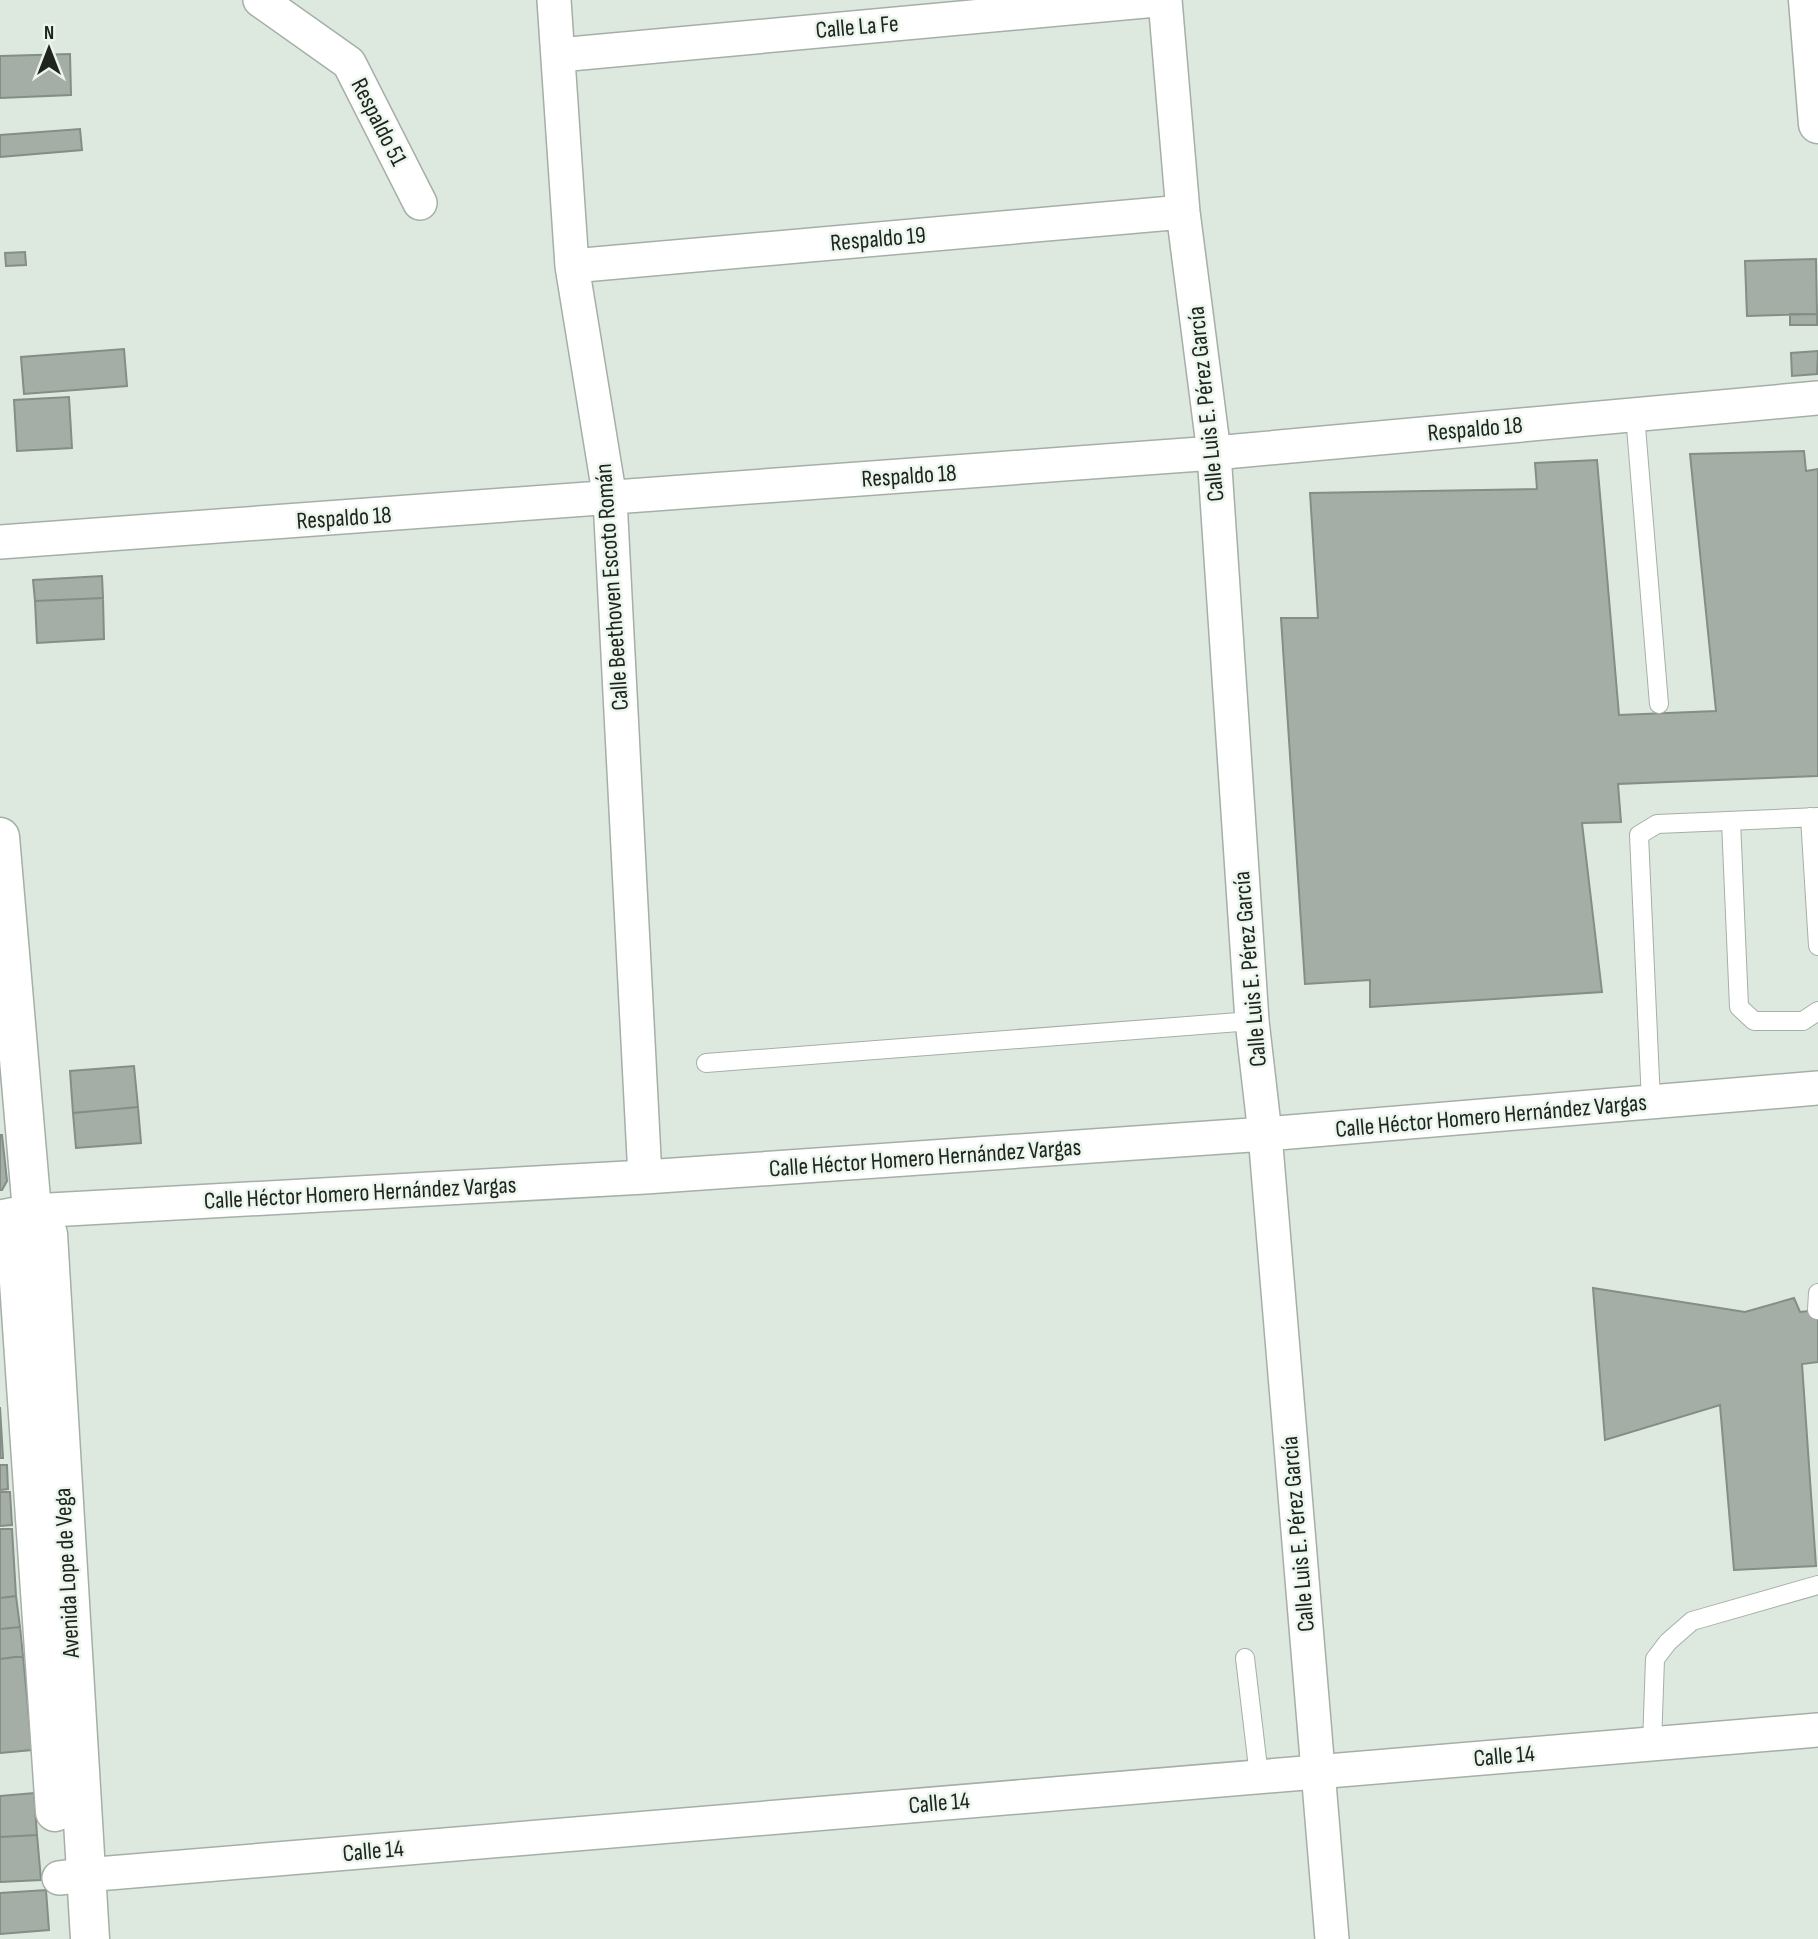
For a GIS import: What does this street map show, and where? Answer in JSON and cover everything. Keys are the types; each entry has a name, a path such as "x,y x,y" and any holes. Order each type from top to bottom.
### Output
{"street":[{"name":"Respaldo 51","path":"260,0 348,63 419,203"},
{"name":"Calle Beethoven Escoto Román","path":"554,0 572,266 610,499 645,1177"},
{"name":"Calle La Fe","path":"559,55 1156,0"},
{"name":"Calle Luis E. Pérez García","path":"1166,0 1183,212 1214,453 1252,1021 1265,1135 1332,1939"},
{"path":"1808,0 1818,124"},
{"name":"Respaldo 19","path":"572,266 1183,212"},
{"name":"Respaldo 18","path":"0,542 1214,453 1818,398"},
{"name":"Avenida Lope de Vega","path":"0,837 16,1214 48,1234 72,1877 63,1939"},
{"name":"Calle Héctor Homero Hernández Vargas","path":"16,1214 645,1177 1265,1135 1818,1088"},
{"name":"Calle 14","path":"72,1877 1818,1730"},
{"name":"Avenida Lope de Vega","path":"72,1877 90,1939"}],"lane":[{"path":"1635,415 1659,704"},
{"path":"1651,1102 1639,835 1657,824 1814,817 1818,946"},
{"path":"1731,821 1739,1007 1754,1021 1803,1021 1818,1010"},
{"path":"706,1063 1252,1021"},
{"path":"1652,1744 1655,1659 1668,1642 1692,1621 1818,1585"},
{"path":"1245,1658 1259,1776"}],"building":[{"path":"70,54 71,95 0,98 0,56"},
{"path":"80,129 82,150 0,157 0,135"},
{"path":"25,252 26,265 6,266 5,253"},
{"path":"1816,259 1817,314 1747,316 1745,261"},
{"path":"1790,314 1817,314 1817,325 1790,325"},
{"path":"124,349 127,386 24,394 21,357"},
{"path":"1818,351 1817,374 1792,376 1791,353"},
{"path":"69,397 72,448 17,451 14,400"},
{"path":"1804,451 1806,471 1818,469 1818,776 1618,784 1621,822 1582,823 1602,992 1370,1007 1370,980 1305,984 1281,618 1318,618 1310,493 1537,489 1535,463 1597,460 1619,715 1716,711 1690,454"},
{"path":"102,576 103,598 35,601 33,580"},
{"path":"103,598 104,639 37,643 35,601"},
{"path":"134,1066 138,1107 73,1113 70,1071"},
{"path":"138,1107 141,1143 76,1148 73,1113"},
{"path":"0,1135 7,1181 2,1190 0,1190"},
{"path":"1593,1288 1745,1312 1794,1298 1800,1312 1818,1310 1818,1362 1802,1364 1816,1566 1734,1570 1720,1405 1605,1440"},
{"path":"0,1407 3,1458 0,1458"},
{"path":"0,1465 7,1465 8,1489 0,1490"},
{"path":"0,1492 10,1492 12,1525 0,1526"},
{"path":"0,1529 12,1529 16,1596 0,1598"},
{"path":"16,1596 20,1627 0,1629 0,1598"},
{"path":"20,1627 23,1656 0,1659 0,1629"},
{"path":"23,1656 32,1750 0,1753 0,1659"},
{"path":"34,1793 37,1835 0,1837 0,1796"},
{"path":"37,1835 41,1880 0,1882 0,1837"},
{"path":"46,1890 49,1930 0,1934 0,1893"}]}
